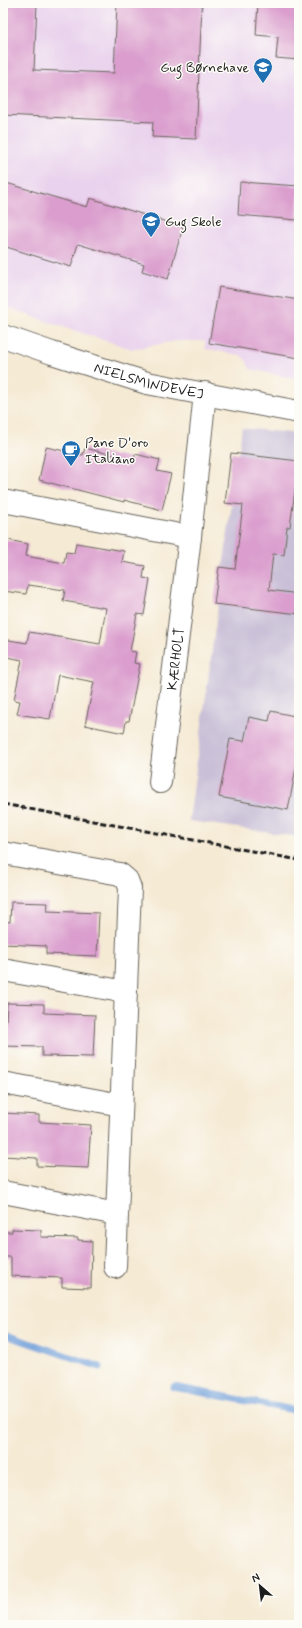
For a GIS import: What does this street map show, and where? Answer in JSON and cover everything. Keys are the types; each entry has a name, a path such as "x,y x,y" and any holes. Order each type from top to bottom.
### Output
{"street":[{"name":"NIELSMINDEVEJ","path":"3,336 147,383 299,412"},
{"name":"KÆRHOLT","path":"160,782 190,537 205,393"},
{"path":"3,501 190,537"},
{"path":"3,853 120,874 127,880 130,888 116,1268"},
{"path":"3,970 126,992"},
{"path":"3,1083 121,1105"},
{"path":"3,1192 117,1214"}],"shaded area":[{"name":"Gug Skole","path":"3,3 299,3 299,380 250,369 246,360 240,355 205,349 205,341 176,341 132,349 3,306"},
{"path":"242,428 299,434 299,837 189,821"}],"building":[{"path":"3,3 37,3 34,70 114,73 117,3 202,3 196,139 152,137 153,122 3,115"},
{"path":"258,3 299,3 299,60 276,58 278,37 256,35"},
{"path":"3,182 87,207 90,198 183,227 168,279 142,271 144,264 78,244 71,267 3,246"},
{"path":"240,182 299,186 297,220 238,215"},
{"path":"219,287 299,300 299,358 209,343"},
{"path":"46,447 83,455 85,448 134,460 135,454 160,460 157,471 171,474 162,510 124,500 124,502 39,480"},
{"path":"231,453 299,461 290,527 287,527 284,555 273,554 269,590 299,594 299,614 214,604 219,567 235,569 243,505 225,503"},
{"path":"3,539 28,544 26,556 64,563 66,552 74,553 76,543 124,551 122,562 145,566 143,578 150,579 144,615 137,614 130,651 136,652 134,663 140,664 129,721 126,721 124,733 85,725 94,682 58,675 50,719 17,714 20,701 14,700 22,660 3,656 3,639 27,643 29,632 100,644 106,608 63,601 65,590 28,585 26,594 3,591"},
{"path":"271,711 299,717 299,752 288,810 219,797 230,739 244,741 249,717 269,721"},
{"path":"11,902 48,903 47,911 99,913 97,956 46,954 46,946 3,944 3,921 10,922"},
{"path":"7,1003 44,1004 44,1013 95,1015 93,1057 42,1056 42,1047 3,1046 3,1023 6,1023"},
{"path":"3,1113 39,1115 39,1122 91,1125 88,1168 37,1166 37,1158 3,1156"},
{"path":"12,1229 41,1230 41,1237 78,1238 78,1240 92,1241 91,1288 62,1287 62,1278 11,1276 11,1257 3,1257 3,1232 12,1232"}],"waterway":[{"path":"3,1334 100,1367"},
{"path":"174,1387 299,1411"}],"railway":[{"path":"3,804 299,860"}],"place":[{"name":"Gug Børnehave","path":"263,84"},
{"name":"Gug Skole","path":"151,238"},
{"name":"Pane D'oro Italiano","path":"71,467"}]}
